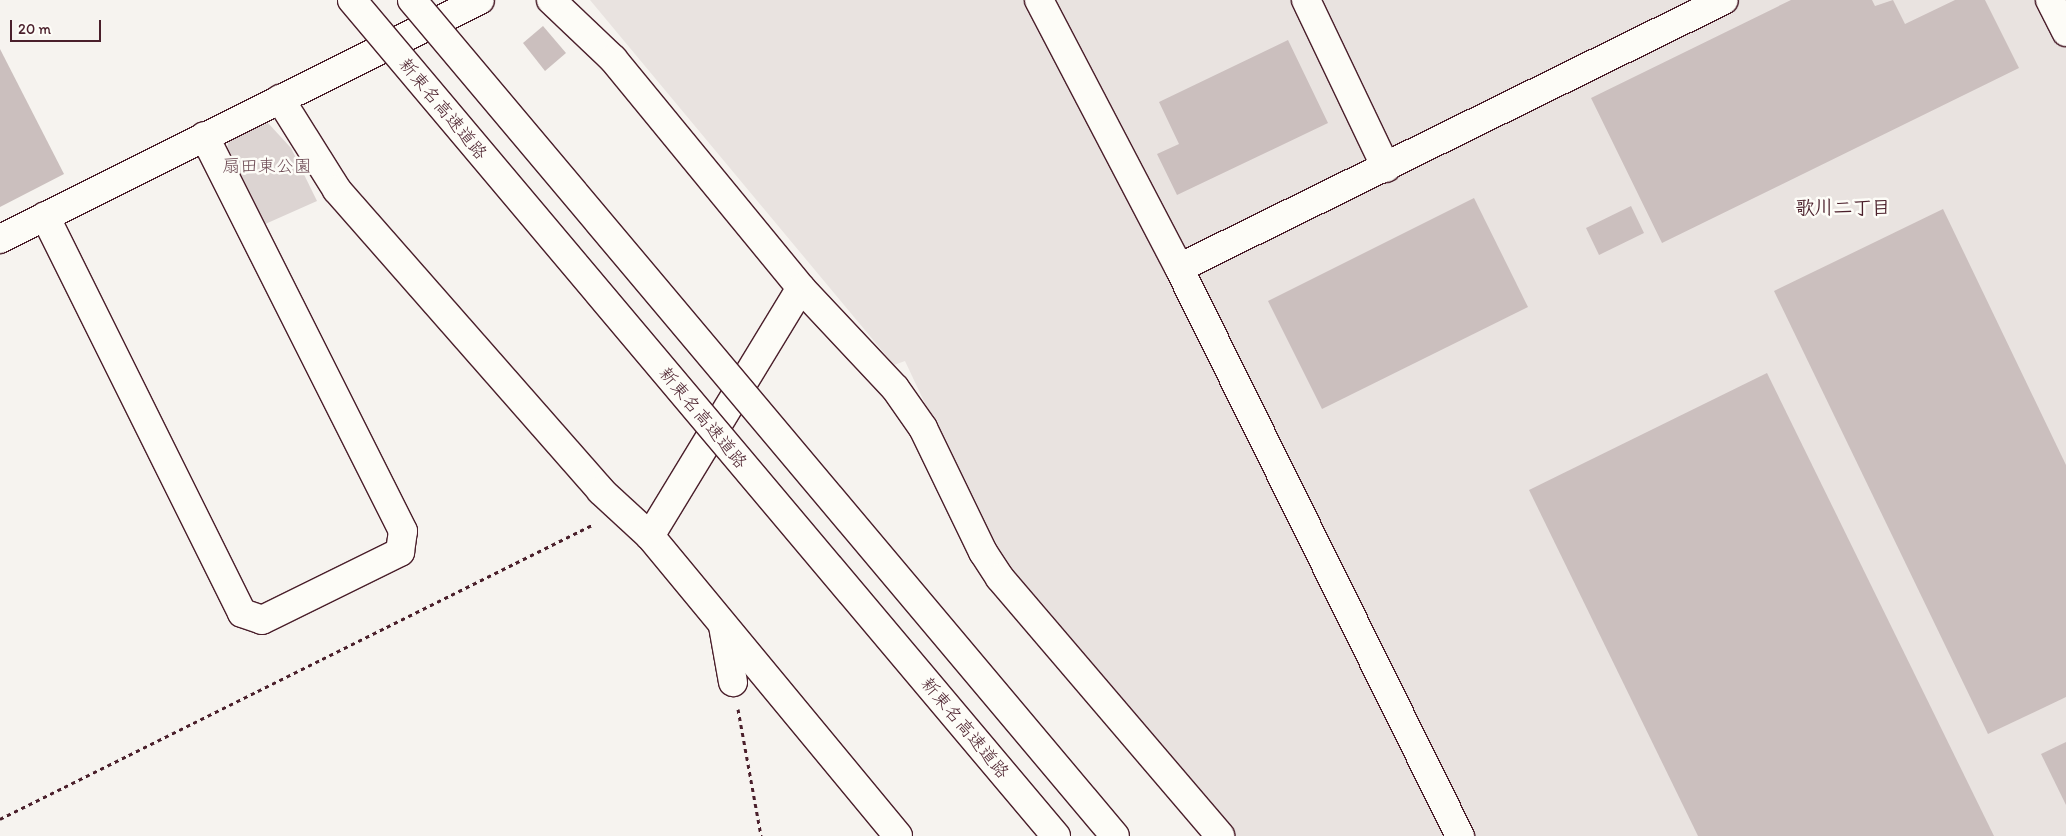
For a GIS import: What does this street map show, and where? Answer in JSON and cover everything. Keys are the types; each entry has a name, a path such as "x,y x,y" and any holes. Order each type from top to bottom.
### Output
{"main road":[{"name":"新東名高速道路","path":"352,0 1056,836"},
{"path":"412,0 1115,836"},
{"path":"0,238 480,0"},
{"path":"551,0 613,59 801,288 895,388 923,428 983,552 1000,578 1220,836"},
{"path":"1039,0 1179,268 1460,836"},
{"path":"1306,0 1386,168"},
{"path":"1179,268 1386,168 1724,0"},
{"path":"2050,0 2066,32"},
{"path":"280,99 337,190 621,511 650,536 898,836"},
{"path":"45,216 242,613 262,620 400,552 403,531 204,136"},
{"path":"650,536 801,288"},
{"path":"722,625 733,682"}],"path":[{"path":"0,819 621,511"},
{"path":"733,682 761,836"}],"shaded area":[{"path":"590,0 2066,0 2066,836 1234,836 1042,603 1022,610 905,361 894,365"}],"green space":[{"name":"扇田東公園","path":"268,123 291,148 317,201 263,225 226,152 229,140"}],"building":[{"path":"1791,0 1872,0 1875,6 1893,0 1905,24 1955,0 1985,0 2019,68 1662,243 1591,98"},
{"path":"543,26 566,53 545,71 523,43"},
{"path":"1288,40 1328,123 1177,195 1157,154 1179,144 1159,102"},
{"path":"0,49 64,174 0,207"},
{"path":"1474,198 1528,307 1322,409 1268,301"},
{"path":"1631,206 1644,233 1599,255 1586,228"},
{"path":"1943,209 2066,465 2066,697 1988,734 1774,291"},
{"path":"1767,373 1994,836 1698,836 1529,490"},
{"path":"2066,742 2066,805 2041,754"}],"district":[{"name":"歌川二丁目","path":"1843,208"}]}
